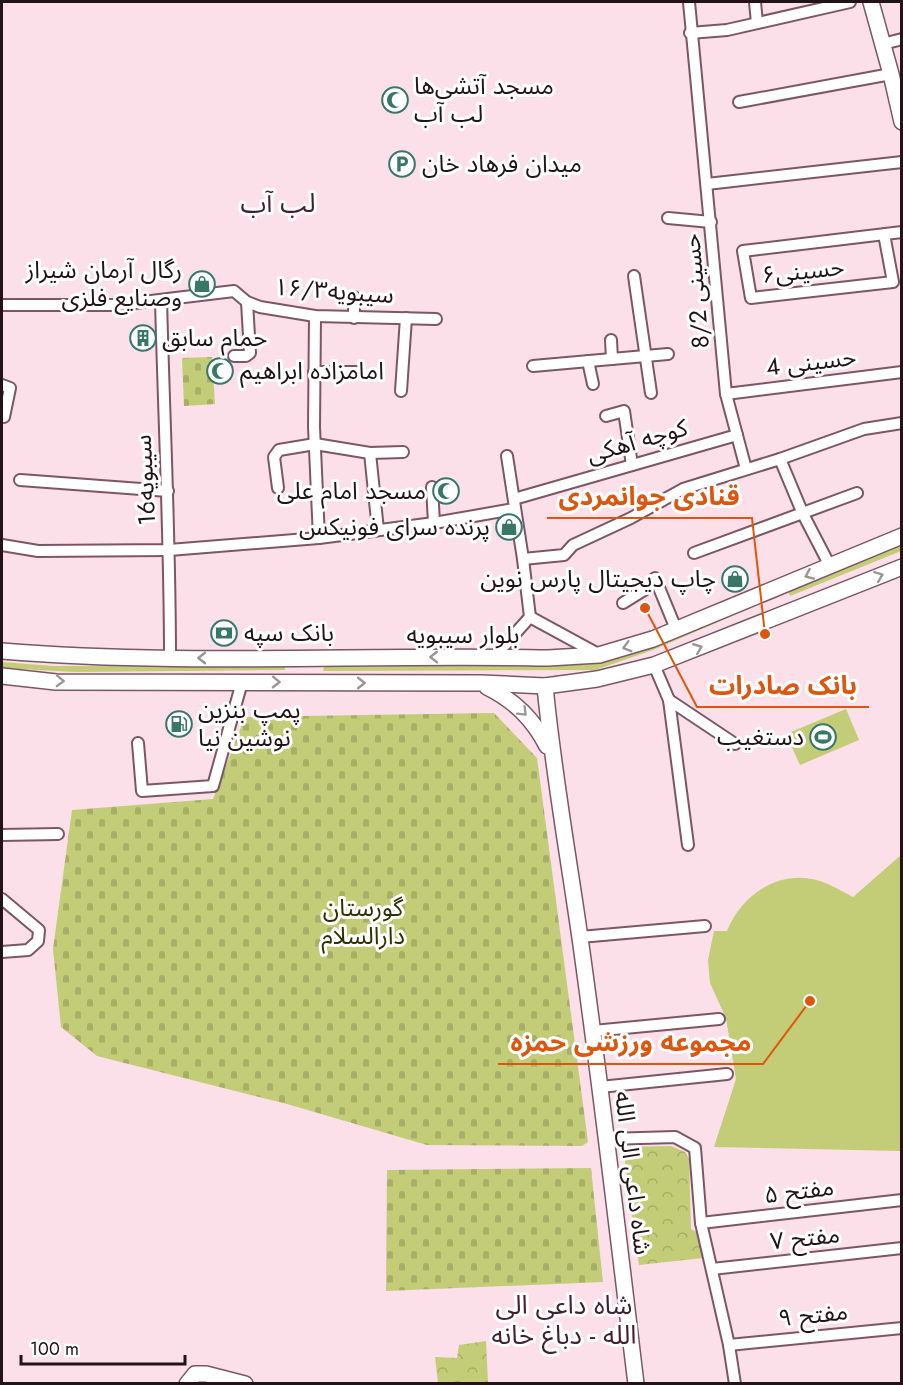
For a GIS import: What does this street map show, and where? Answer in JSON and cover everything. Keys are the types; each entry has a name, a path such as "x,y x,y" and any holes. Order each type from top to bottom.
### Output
{"main road":[{"path":"871,2 896,83 902,122"},
{"name":"بلوار سیبویه","path":"2,651 63,656 170,657 548,658 599,655 653,639 902,536"},
{"name":"بلوار سیبویه","path":"2,676 56,682 481,683 545,686 597,679 654,665 902,567"},
{"path":"784,586 778,594 780,604 792,610"},
{"path":"749,600 760,609 761,617 753,625"},
{"path":"303,657 303,682"},
{"path":"481,683 507,697 522,710 539,731 552,754"},
{"name":"شاه داعی الی الله","path":"545,686 552,754 580,937 607,1139 636,1383"},
{"path":"187,1383 195,1374 206,1374 245,1383"}],"street":[{"name":"8/2 حسینی","path":"689,2 690,33 711,222 726,394 746,470"},
{"path":"755,2 757,22"},
{"path":"690,33 727,30 850,2"},
{"path":"883,44 902,39"},
{"path":"739,102 896,83"},
{"path":"707,184 902,162"},
{"path":"668,218 711,222"},
{"name":"حسینی۶","path":"884,234 893,282 751,298 743,251 884,234 902,232"},
{"path":"634,276 651,393"},
{"name":"سیبویه۱۶/۳","path":"2,305 118,305 234,291 247,302 260,307 315,316 436,319"},
{"path":"354,297 354,318"},
{"name":"سیبویه16","path":"161,300 168,491 170,657"},
{"path":"234,356 246,356 250,353 247,302"},
{"path":"315,316 315,444 319,538"},
{"path":"401,391 406,318"},
{"path":"611,340 612,359"},
{"path":"533,366 668,354"},
{"path":"588,361 593,384"},
{"path":"314,372 356,372"},
{"name":"حسینی 4","path":"726,394 902,372"},
{"path":"2,386 10,388 4,417"},
{"path":"606,416 624,411 632,465"},
{"path":"523,559 564,555 573,545 631,518 683,489 780,459 864,429 902,423"},
{"name":"کوچه آهکی","path":"2,545 38,550 169,550 378,531 434,522 514,504 632,465 737,435"},
{"path":"278,488 274,457 279,450 315,444 370,453 403,452"},
{"path":"370,453 378,531"},
{"path":"494,657 530,617 507,456"},
{"path":"780,459 803,514 830,566"},
{"path":"20,480 168,491"},
{"path":"432,487 434,522"},
{"path":"694,553 856,493"},
{"path":"623,603 644,590 655,578 676,629"},
{"path":"530,617 599,655"},
{"path":"654,665 669,700 688,845"},
{"path":"138,743 142,791 213,786 242,682"},
{"path":"669,700 735,744"},
{"path":"2,835 58,834"},
{"path":"2,899 39,930 38,941 28,950 2,952"},
{"path":"580,937 705,926"},
{"path":"592,1031 719,1018"},
{"path":"600,1087 728,1074"},
{"path":"607,1139 675,1137 695,1148 700,1223 729,1345 735,1383"},
{"name":"مفتح ۵","path":"700,1223 902,1200"},
{"name":"مفتح ۷","path":"712,1269 902,1248"},
{"name":"مفتح ۹","path":"729,1345 902,1328"}],"green space":[{"path":"212,357 215,404 184,406 182,358"},
{"path":"901,545 901,551 790,596 788,591"},
{"path":"750,604 751,608 653,650 595,670 323,671 324,667 596,664"},
{"path":"2,662 53,666 285,666 285,670 74,672 2,668"},
{"name":"دستغیب","path":"846,709 859,740 800,765 786,734"},
{"name":"گورستان دارالسلام","path":"494,713 537,758 588,1142 582,1146 427,1145 287,1104 97,1056 61,1027 53,949 72,810 213,799 245,717"},
{"path":"901,855 901,1151 714,1147 736,1079 726,1018 710,983 708,960 714,931 727,931 744,904 768,885 782,880 812,879 828,884 853,897"},
{"path":"671,1146 685,1152 689,1159 691,1229 698,1233 703,1258 639,1265 623,1147"},
{"path":"591,1168 603,1282 386,1291 387,1170"},
{"path":"486,1341 488,1383 438,1383 435,1357 457,1358 459,1345"}],"place":[{"name":"مسجد آتشی‌ها لب آب","path":"395,100"},
{"name":"میدان فرهاد خان","path":"402,164"},
{"name":"رگال آرمان شیراز وصنایع فلزی","path":"202,284"},
{"name":"حمام سابق","path":"143,338"},
{"name":"امامزاده ابراهیم","path":"220,371"},
{"name":"مسجد امام علی","path":"446,491"},
{"name":"پرنده سرای فونیکس","path":"509,527"},
{"name":"چاپ دیجیتال پارس نوین","path":"735,579"},
{"name":"بانک صادرات","path":"645,608"},
{"name":"بانک سپه","path":"224,633"},
{"name":"قنادی جوانمردی","path":"765,634"},
{"name":"پمپ بنزین نوشین نیا","path":"179,724"},
{"name":"دستغیب","path":"823,737"},
{"name":"مجموعه ورزشی حمزه","path":"810,1001"}],"district":[{"name":"لب آب","path":"278,203"},
{"name":"شاه داعی الی الله - دباغ خانه","path":"564,1320"}]}
